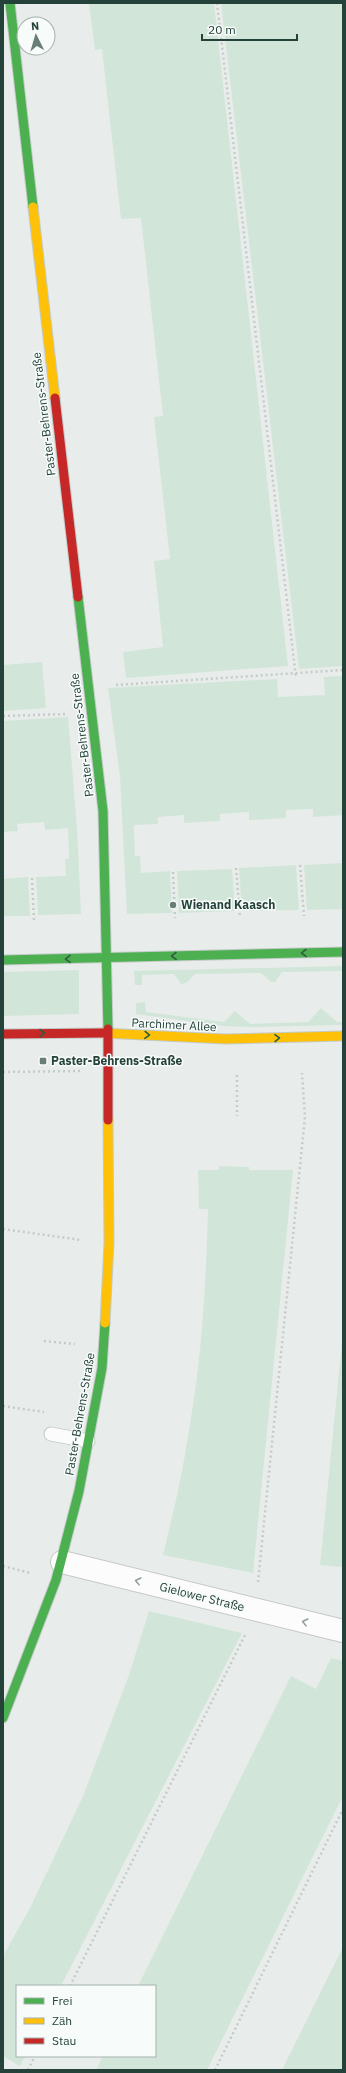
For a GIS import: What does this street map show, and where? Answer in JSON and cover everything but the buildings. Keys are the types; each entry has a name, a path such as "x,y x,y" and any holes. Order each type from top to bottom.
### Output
{"street":[{"name":"Paster-Behrens-Straße","path":"3,1718 62,1562 102,1368 109,1243 108,1033 104,811 10,3"},
{"path":"3,960 343,952"},
{"name":"Parchimer Allee","path":"3,1034 84,1032 225,1039 343,1036"},
{"name":"Gielower Straße","path":"62,1562 343,1631"}],"lane":[{"path":"51,1434 88,1441"}],"path":[{"path":"217,3 296,678"},
{"path":"3,716 69,714 91,708 104,686 343,670"},
{"path":"300,865 304,916"},
{"path":"236,868 240,917"},
{"path":"173,872 175,918"},
{"path":"32,878 34,921"},
{"path":"3,1072 81,1071 86,1074"},
{"path":"70,1985 246,1632 255,1610 305,1117 302,1073"},
{"path":"237,1075 237,1116"},
{"path":"3,1229 86,1240"},
{"path":"44,1341 80,1344"},
{"path":"3,1406 48,1412"},
{"path":"3,1566 35,1574"},
{"path":"215,2070 343,1809"},
{"path":"28,2070 34,2057"}],"green space":[{"path":"89,3 214,3 288,666 126,678 123,652 163,647 154,561 170,559 154,417 163,416 141,218 121,219 102,49 95,50"},
{"path":"221,3 343,3 343,666 299,669"},
{"path":"42,662 46,708 3,711 3,665"},
{"path":"343,676 343,815 313,817 313,809 286,810 286,818 249,820 249,812 220,814 220,821 184,823 184,815 158,817 158,824 134,825 135,856 140,856 141,873 170,871 172,913 127,914 120,777 108,688 277,679 278,697 325,695 324,677"},
{"path":"68,717 77,828 81,914 38,915 36,877 66,876 65,859 69,859 68,828 45,830 44,822 17,824 18,831 3,832 3,721"},
{"path":"343,863 343,909 307,910 304,865"},
{"path":"296,865 299,910 242,911 239,868"},
{"path":"232,869 235,911 179,913 177,871"},
{"path":"28,877 30,916 3,916 3,879"},
{"path":"343,966 343,971 282,972 275,982 271,982 261,973 195,974 186,983 181,984 174,974 142,975 142,985 135,985 134,971"},
{"path":"79,970 79,1014 3,1016 3,972"},
{"path":"145,1002 146,1012 224,1022 235,1011 250,1024 308,1022 321,1008 337,1022 343,1022 343,1025 250,1027 223,1026 136,1014 136,1003"},
{"path":"219,1166 249,1167 249,1170 293,1170 253,1573 163,1555 184,1461 200,1348 205,1292 208,1209 199,1209 198,1170 219,1170"},
{"path":"343,1332 343,1567 320,1565"},
{"path":"149,1611 242,1633 62,1985 16,1985 16,2057 24,2057 20,2066 3,2056 3,1956 30,1908 84,1794 129,1675"},
{"path":"331,1658 343,1661 343,1796 207,2070 96,2070 102,2057 156,2057 156,1985 138,1985 291,1676 316,1689"},
{"path":"343,1947 343,2070 282,2070"}],"traffic: fast":[{"path":"10,3 33,207"},
{"path":"78,597 103,811 108,1029"},
{"path":"3,960 343,952"},
{"path":"3,1718 56,1580 79,1491 102,1368 105,1323"}],"traffic: slow":[{"path":"33,207 55,398"},
{"path":"102,1033 225,1039 343,1036"},
{"path":"105,1323 109,1243 108,1120"}],"traffic: jam":[{"path":"55,398 78,597"},
{"path":"108,1029 108,1120"},
{"path":"3,1034 102,1033"}],"place":[{"name":"Wienand Kaasch","path":"173,905"},
{"name":"Paster-Behrens-Straße","path":"43,1061"}]}
